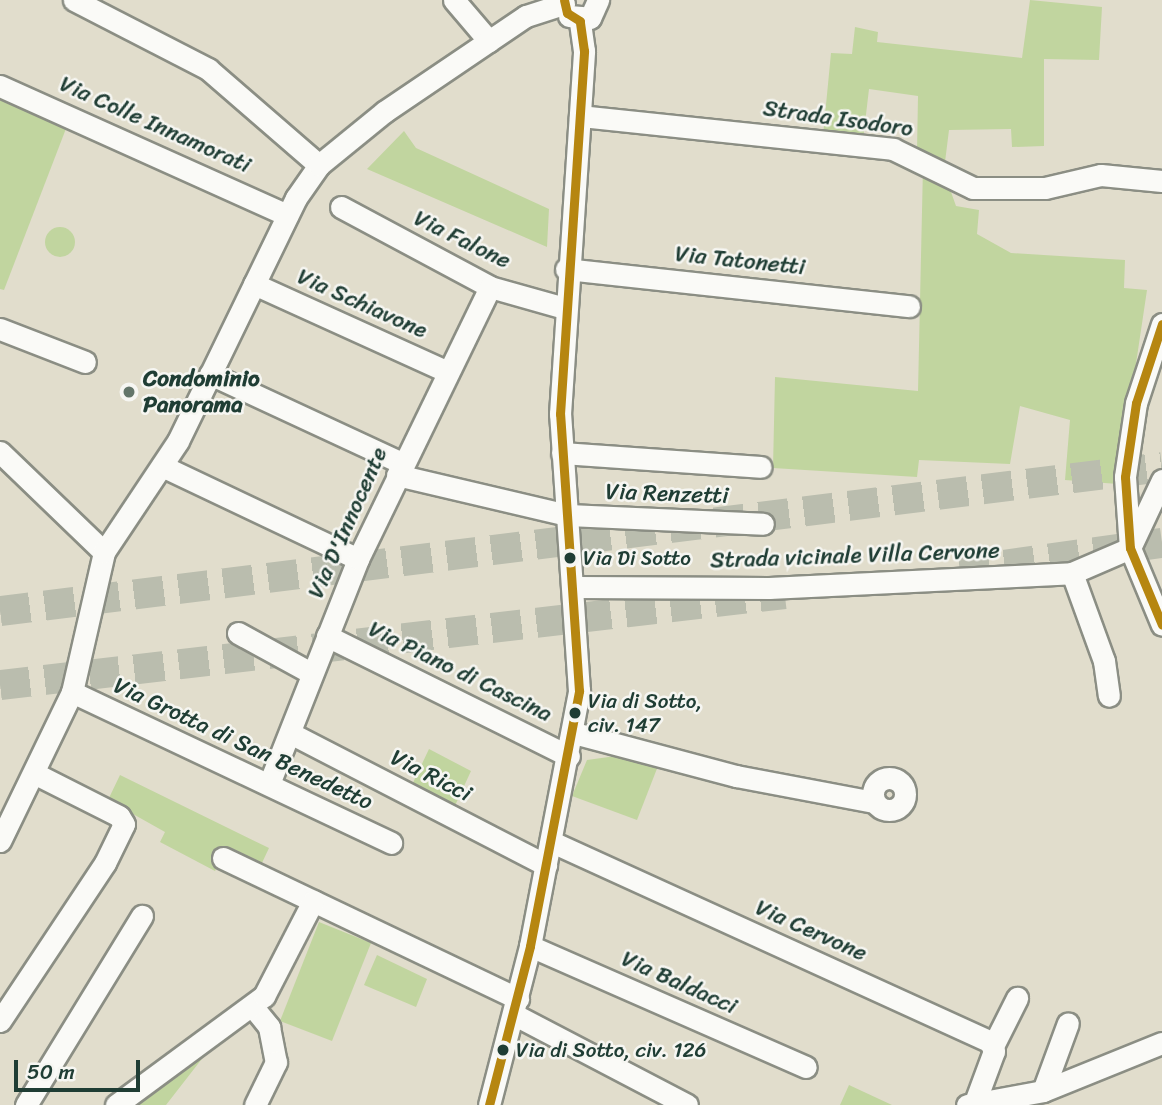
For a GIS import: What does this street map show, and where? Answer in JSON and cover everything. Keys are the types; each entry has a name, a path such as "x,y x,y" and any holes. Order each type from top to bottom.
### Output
{"street":[{"path":"74,0 208,69 319,165"},
{"path":"454,0 489,41"},
{"path":"580,21 594,15 598,0"},
{"path":"0,841 36,775 72,692 104,552 162,466 287,215 319,165 489,41 538,10 564,2 580,21 580,116 564,308 562,453 576,587 574,733 517,1007 489,1105"},
{"name":"Via Colle Innamorati","path":"0,86 287,215"},
{"name":"Strada Isodoro","path":"580,116 893,149 973,188 1045,188 1101,174 1162,181"},
{"name":"Via Falone","path":"341,207 490,287 564,308"},
{"name":"Via Tatonetti","path":"566,269 909,306"},
{"name":"Via Schiavone","path":"254,284 448,372"},
{"name":"Via D'Innocente","path":"269,784 292,734 290,725 358,559 490,287"},
{"path":"1162,324 1129,440 1130,548 1162,625"},
{"path":"0,329 85,362"},
{"name":"Via Renzetti","path":"210,374 400,469 568,515 763,524"},
{"path":"0,452 104,552"},
{"path":"562,453 761,467"},
{"path":"162,466 358,559"},
{"path":"1130,548 1162,480"},
{"name":"Strada vicinale Villa Cervone","path":"576,587 769,588 1072,573 1130,548"},
{"path":"1072,573 1104,661 1109,696"},
{"path":"237,633 311,673"},
{"name":"Via Piano di Cascina","path":"327,636 569,756"},
{"name":"Via Grotta di San Benedetto","path":"72,692 391,843"},
{"path":"574,733 736,776 874,802"},
{"name":"Via Ricci","path":"292,734 546,865"},
{"path":"0,1021 105,863 124,824 119,816 36,775"},
{"name":"Via Cervone","path":"552,842 993,1046"},
{"path":"223,858 313,901 517,1007 687,1105"},
{"path":"116,1105 253,1007 313,901"},
{"path":"26,1105 142,916"},
{"name":"Via Baldacci","path":"530,946 806,1067"},
{"path":"971,1103 993,1046 1017,998"},
{"path":"253,1007 269,1027 276,1062 255,1105"},
{"path":"1043,1091 1068,1024"},
{"path":"971,1103 1043,1091 1162,1043"}],"green space":[{"path":"1030,0 1102,7 1099,60 1044,59 1044,146 1012,147 1011,129 949,130 945,162 917,151 918,96 869,89 863,140 823,136 831,53 852,54 855,27 878,32 877,42 1022,58"},
{"path":"0,96 67,126 4,290 0,289"},
{"path":"404,131 416,148 549,209 547,247 367,169"},
{"path":"923,166 951,192 956,206 979,210 977,234 1011,253 1125,260 1124,288 1147,290 1118,484 1065,480 1070,420 1020,406 1010,464 919,460 917,477 773,468 775,377 918,391"},
{"path":"60,227 71,231 75,242 71,253 60,257 49,253 45,242 49,231"},
{"path":"429,749 471,771 453,810 410,789"},
{"path":"616,756 658,766 637,820 572,796 587,760"},
{"path":"120,775 269,848 261,865 227,848 215,871 160,842 165,832 108,800"},
{"path":"319,922 371,943 332,1041 280,1021"},
{"path":"377,955 427,979 416,1007 364,985"},
{"path":"215,1042 166,1105 138,1105 152,1094"},
{"path":"849,1085 892,1105 840,1105"}],"tunnel":[{"path":"0,611 1162,467"},
{"path":"960,571 1162,543"},
{"path":"0,685 785,594"}],"transit line":[{"path":"489,1105 530,946 579,691 560,414 584,51 580,21 567,13 564,0"},
{"path":"1162,324 1136,403 1125,477 1130,548 1162,625"}],"place":[{"name":"Condominio Panorama","path":"129,392"},
{"name":"Via Di Sotto","path":"570,558"},
{"name":"Via di Sotto, civ. 147","path":"575,713"},
{"name":"Via di Sotto, civ. 126","path":"503,1050"}]}
